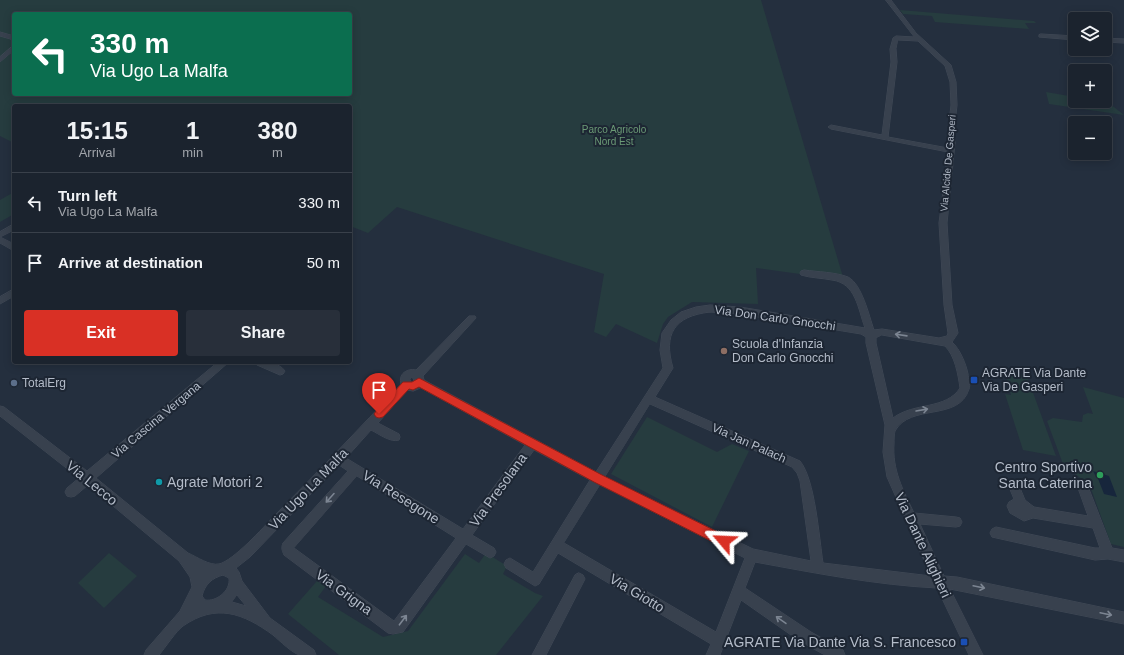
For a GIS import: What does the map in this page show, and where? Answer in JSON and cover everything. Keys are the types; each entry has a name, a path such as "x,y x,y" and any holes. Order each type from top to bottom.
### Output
{"street":[{"name":"Via Alcide De Gasperi","path":"888,0 918,39 947,63 953,78 954,105 951,132 951,151 943,227 948,305 953,328"},
{"path":"0,34 12,37"},
{"path":"1041,36 1068,38"},
{"path":"885,138 894,62 893,49 896,38 918,39"},
{"path":"1112,40 1124,41"},
{"path":"0,60 12,49"},
{"path":"831,126 951,151"},
{"path":"0,235 12,228"},
{"path":"0,240 12,247"},
{"name":"Via Dante Alighieri","path":"804,273 843,279 852,284 856,291 872,335 871,343 885,401 890,430 888,452 891,473 941,583 976,655"},
{"path":"0,301 12,293"},
{"name":"Via Don Carlo Gnocchi","path":"510,564 535,580 668,368 664,355 666,334 676,320 693,310 705,308 729,309 862,331 872,335"},
{"path":"472,318 418,378 532,444 752,555 818,568 941,583 957,583 1124,618"},
{"path":"940,341 951,338 953,328"},
{"path":"890,430 901,417 912,412 954,402 964,390 959,348 953,328"},
{"path":"872,335 879,332 948,343 953,347 958,356 962,373"},
{"name":"Via Cascina Vergana","path":"71,492 222,364"},
{"path":"264,364 280,371"},
{"name":"Via Ugo La Malfa","path":"220,570 246,553 338,459 406,385 404,382 406,377 410,374 418,378"},
{"name":"Via Jan Palach","path":"648,398 796,464 801,470 805,481 818,568"},
{"name":"Via Dante Alighieri","path":"885,401 892,413 901,417"},
{"name":"Via Lecco","path":"0,410 184,557 201,566 232,572 236,581 268,623"},
{"path":"370,424 395,437"},
{"name":"Via Presolana","path":"464,536 532,444"},
{"name":"Via Resegone","path":"338,459 356,468 464,536"},
{"name":"Via Grigna","path":"356,468 286,548 288,551 393,628 398,627 464,536"},
{"path":"1014,487 1021,503 1016,503 1013,506 1018,514 1024,516 1031,512 1097,523"},
{"path":"1083,488 1108,553"},
{"path":"911,518 956,522"},
{"path":"996,534 1095,554 1108,553 1124,556"},
{"path":"464,536 490,552"},
{"name":"Via Giotto","path":"556,545 719,641"},
{"name":"Via Ugo La Malfa","path":"236,581 246,553"},
{"path":"713,655 752,555"},
{"name":"Via Lecco","path":"184,557 194,574 197,599 200,604 245,612 268,623 309,655"},
{"path":"151,655 189,608 205,576 220,570"},
{"path":"539,655 579,579"},
{"path":"177,624 196,611 213,607 230,596 236,581"},
{"path":"738,591 806,638 838,655"}],"green space":[{"name":"Parco Agricolo Nord Est","path":"0,0 761,0 843,277 800,271 800,274 756,268 758,304 692,302 668,317 663,324 657,343 616,324 606,337 594,332 604,274 397,207 368,233 352,227 352,104 12,104 12,142 0,136"},
{"path":"900,10 1034,21 1036,23 1025,23 1029,29 935,22 932,16 903,14"},
{"path":"1046,92 1068,96 1068,107 1049,104"},
{"path":"1112,106 1124,115 1076,108 1112,108"},
{"path":"12,193 12,215 0,222 0,200"},
{"path":"1005,371 1027,376 1056,456 1023,450 1005,394 1011,395"},
{"name":"Centro Sportivo Santa Caterina","path":"1083,387 1124,398 1124,547 1111,544 1090,486 1063,464 1047,421 1053,418 1082,422 1083,415 1088,413 1093,414"},
{"path":"647,417 717,452 732,444 749,451 712,527 611,474"},
{"path":"109,553 137,576 104,608 78,583"},
{"path":"486,553 507,566 503,574 535,593 543,596 496,655 339,655 288,614 317,581 326,586 318,597 383,637 408,631 465,554 479,563"}],"water":[{"path":"1093,471 1109,476 1117,497 1104,494 1097,476"}],"place":[{"name":"Scuola d'Infanzia Don Carlo Gnocchi","path":"724,351"},
{"name":"AGRATE Via Dante Via De Gasperi","path":"974,380"},
{"name":"TotalErg","path":"14,383"},
{"name":"Centro Sportivo Santa Caterina","path":"1100,475"},
{"name":"Agrate Motori 2","path":"159,482"},
{"name":"AGRATE Via Dante Via S. Francesco","path":"964,642"}],"route":[{"path":"379,414 406,385 413,386 419,382 519,437 724,541"}]}
